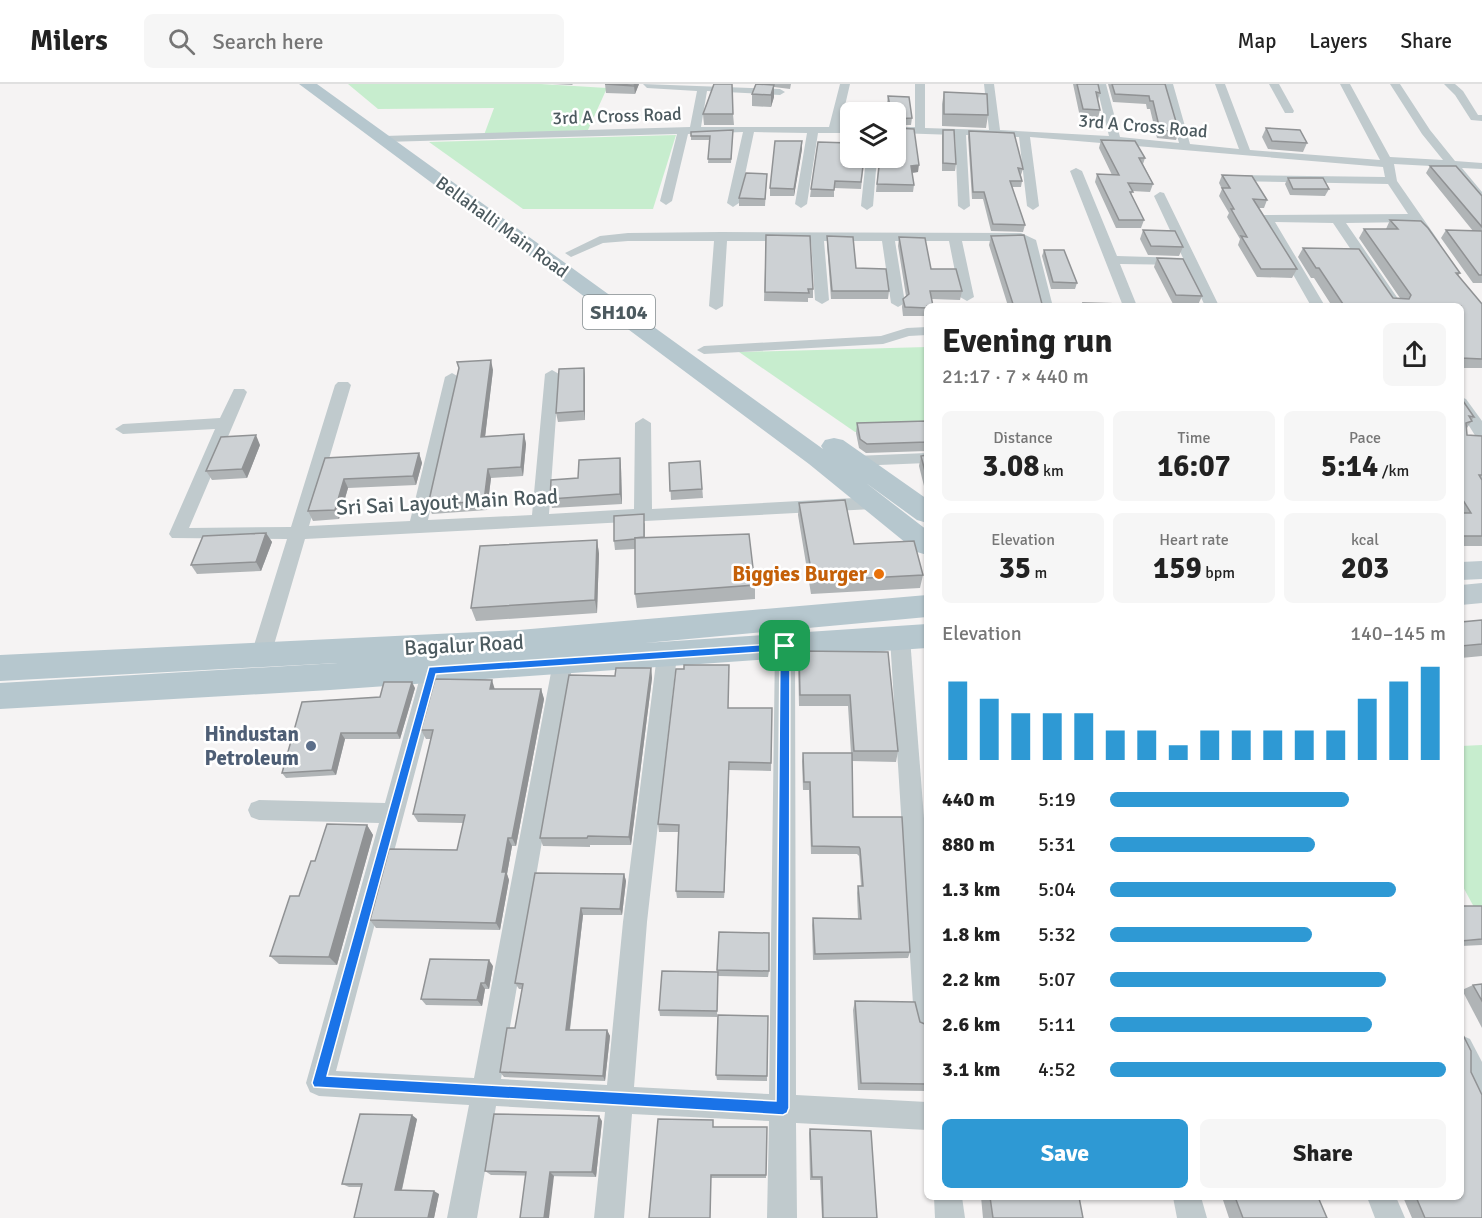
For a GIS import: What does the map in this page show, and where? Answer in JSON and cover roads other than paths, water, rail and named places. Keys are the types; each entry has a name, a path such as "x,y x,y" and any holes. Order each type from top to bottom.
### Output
{"main road":[{"name":"Bellahalli Main Road","path":"307,84 818,458 924,543"},
{"name":"Bellahalli Main Road","path":"325,84 571,253 924,511"},
{"path":"1464,571 1482,570"},
{"path":"1464,595 1482,593"},
{"name":"Bagalur Road","path":"0,668 519,642 924,606"},
{"name":"Bagalur Road","path":"0,696 562,662 914,637"}],"street":[{"path":"834,129 845,84"},
{"path":"920,84 920,131"},
{"path":"989,84 995,133"},
{"path":"1101,84 1115,140"},
{"path":"1168,84 1185,146"},
{"path":"1220,84 1246,153"},
{"path":"1274,84 1289,111"},
{"path":"1345,84 1387,162 1391,181 1443,255"},
{"path":"1395,84 1426,132 1482,199"},
{"path":"1449,84 1478,118 1482,128"},
{"path":"647,85 780,92"},
{"path":"666,201 703,88"},
{"path":"733,203 749,129"},
{"path":"801,204 813,129"},
{"name":"3rd A Cross Road","path":"384,139 689,130 840,129"},
{"name":"3rd A Cross Road","path":"906,130 1024,134 1246,153 1387,162 1482,165"},
{"path":"960,132 964,206"},
{"path":"1024,134 1033,206"},
{"path":"867,206 870,168"},
{"path":"1076,171 1129,303"},
{"path":"1230,178 1391,181"},
{"path":"1160,196 1210,303"},
{"path":"1316,303 1267,218 1416,218"},
{"path":"1337,219 1394,303"},
{"path":"716,306 721,236"},
{"path":"817,236 822,300"},
{"path":"888,236 898,303"},
{"path":"955,237 967,297"},
{"path":"571,253 600,240 614,238 1022,237 1030,240 1046,303"},
{"path":"1113,260 1190,262"},
{"path":"704,350 882,340 907,332 924,331"},
{"path":"540,519 552,374"},
{"path":"418,526 452,377"},
{"path":"261,655 343,385"},
{"name":"Sri Sai Layout Main Road","path":"239,392 178,534 297,533 873,503"},
{"path":"1464,408 1478,437"},
{"path":"123,429 225,423"},
{"path":"643,423 644,515"},
{"path":"855,461 924,458"},
{"path":"914,637 924,932"},
{"path":"782,1218 785,646"},
{"path":"609,1218 634,922 667,655"},
{"path":"462,1218 562,662"},
{"path":"432,670 319,1083 924,1116"},
{"path":"259,810 393,813"},
{"path":"1464,1054 1482,1090"},
{"path":"948,1200 950,1218"},
{"path":"1188,1200 1192,1218"},
{"path":"1382,1200 1390,1218"}],"place":[{"name":"Biggies Burger","path":"879,574"},
{"name":"Hindustan Petroleum","path":"311,746"}]}
